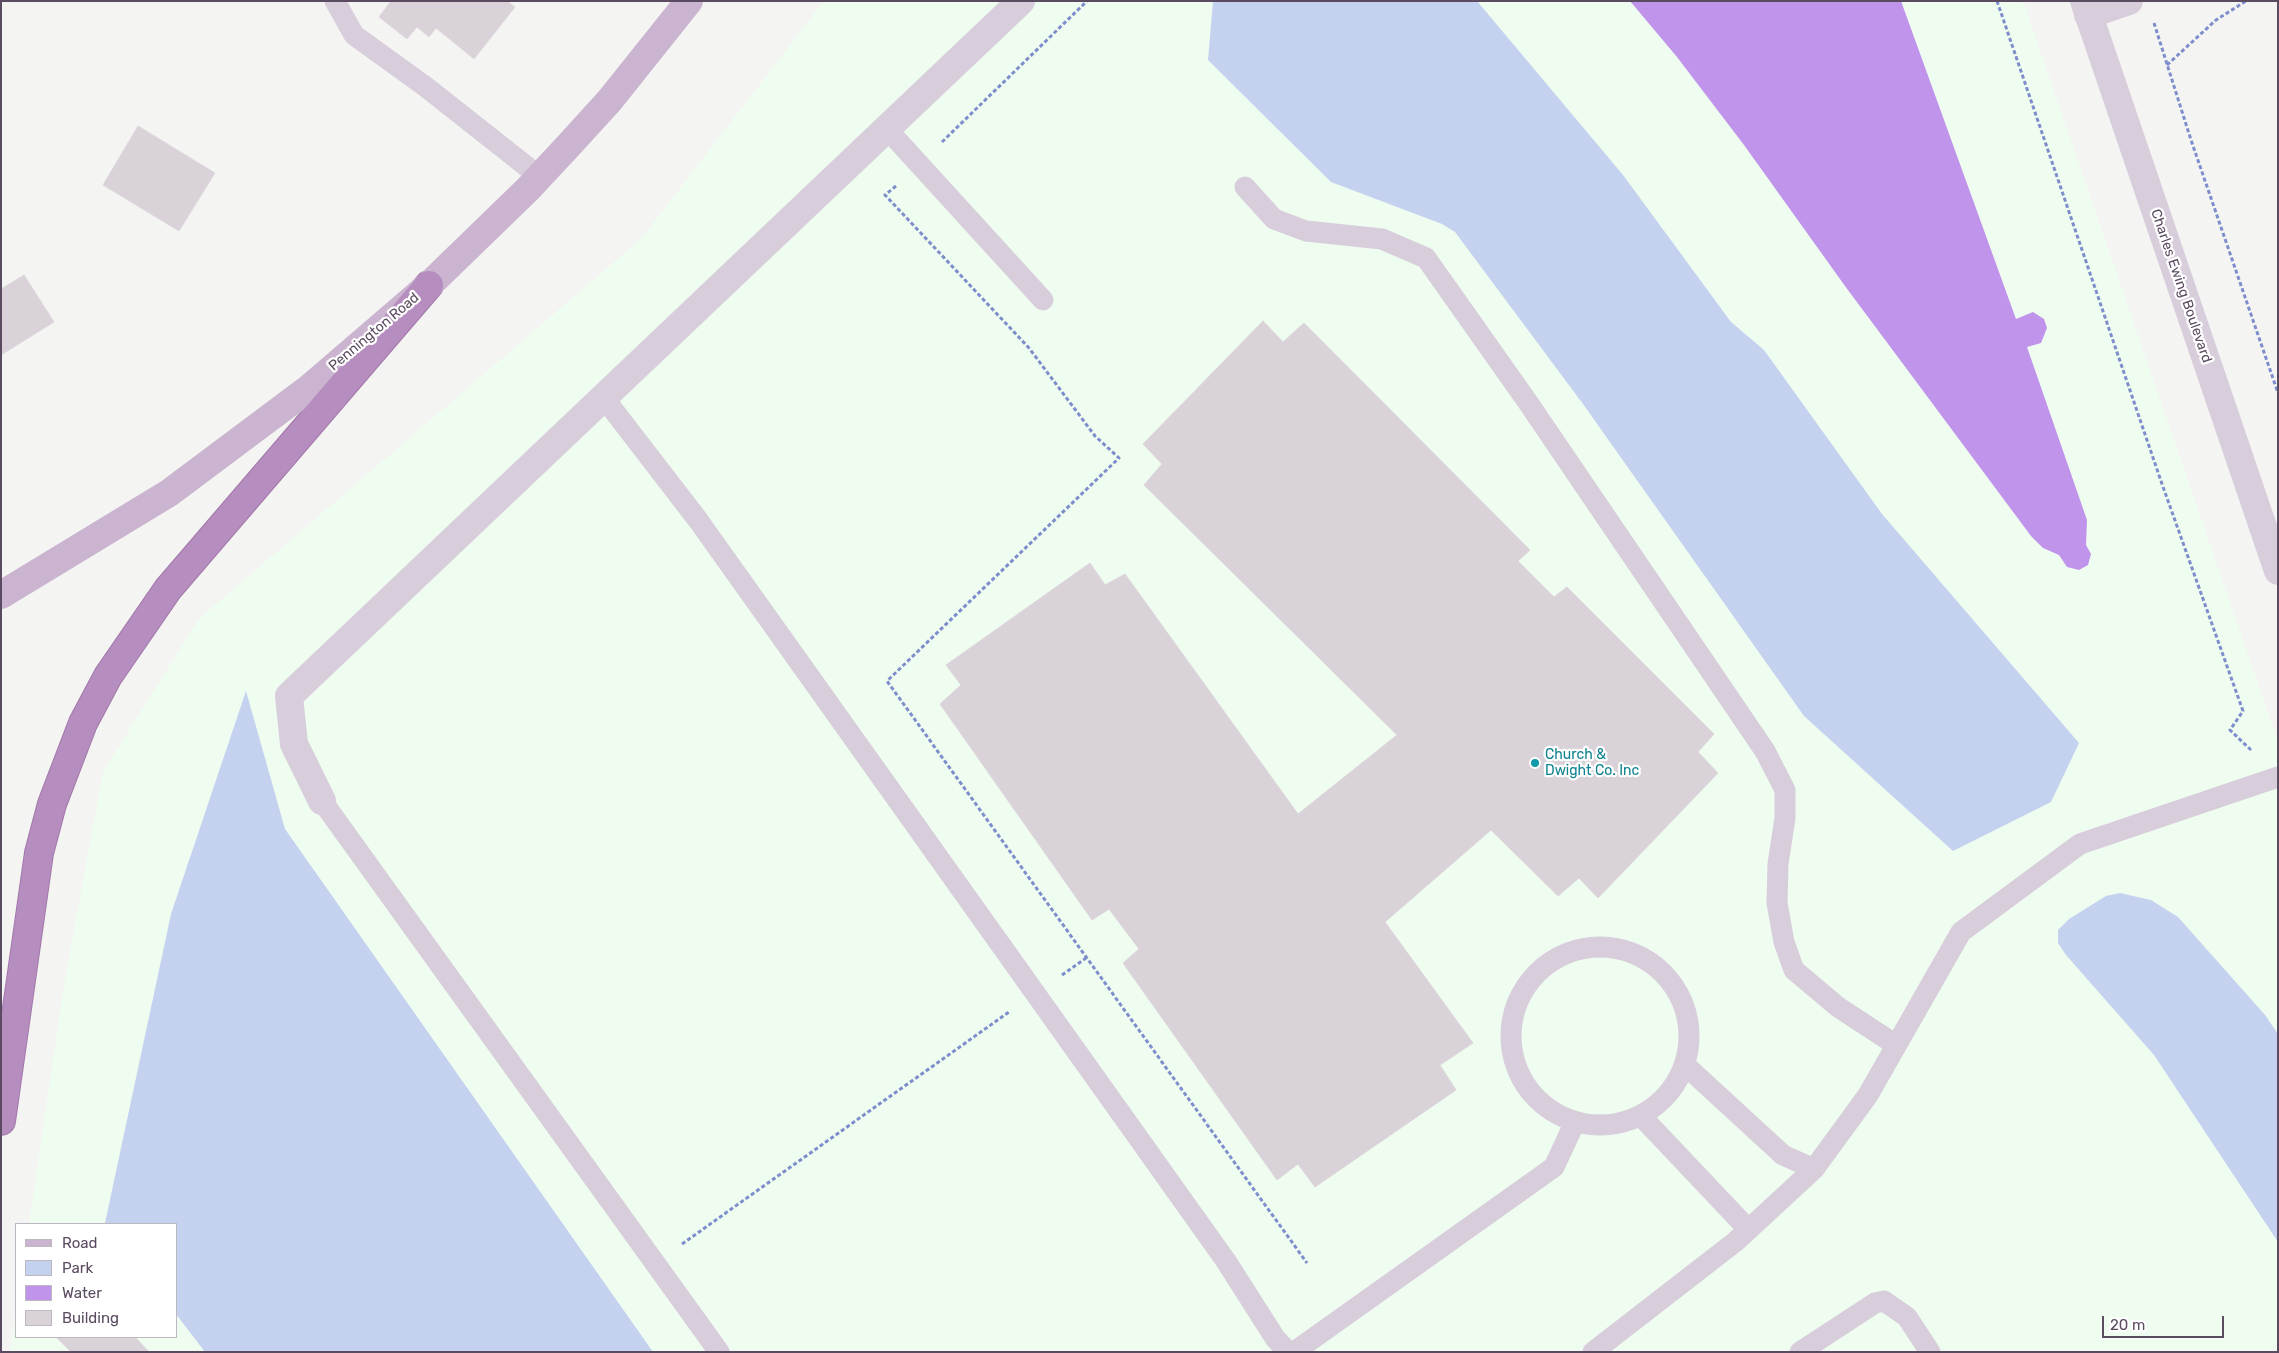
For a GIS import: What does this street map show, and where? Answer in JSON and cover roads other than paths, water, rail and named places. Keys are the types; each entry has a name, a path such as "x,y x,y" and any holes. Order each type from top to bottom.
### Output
{"highway":[{"path":"1,1121 39,853 65,766 87,715 108,676 134,635 168,589 429,285"}],"main road":[{"name":"Pennington Road","path":"1,595 168,493 308,389 429,285 540,177 610,100 689,1"},
{"path":"1,577 54,564"}],"street":[{"path":"322,801 294,744 288,696 1021,1"},
{"path":"2086,8 2129,1"},
{"name":"Charles Ewing Boulevard","path":"2086,8 2278,571"}],"lane":[{"path":"335,1 354,35 426,87 540,177"},
{"path":"887,129 1043,300"},
{"path":"1245,187 1274,219 1306,231 1382,239 1426,258 1532,409 1765,751 1785,790 1785,818 1778,864 1777,903 1784,942 1794,970 1838,1006 1896,1046"},
{"path":"604,398 698,520 1226,1261 1275,1338 1288,1352"},
{"path":"1593,1352 1748,1229 1814,1170 1868,1095 1961,932 2080,844 2278,777"},
{"path":"322,801 719,1352"},
{"path":"1587,947 1617,948 1646,960 1668,979 1684,1005 1690,1035 1685,1065 1670,1092 1660,1103 1641,1116 1620,1124 1597,1126 1575,1122 1547,1109 1526,1087 1513,1059 1510,1030 1518,1000 1535,975 1558,957 1587,947"},
{"path":"1685,1065 1784,1155 1814,1170"},
{"path":"1641,1116 1748,1229"},
{"path":"1294,1352 1554,1167 1575,1122"},
{"path":"1800,1352 1875,1302 1884,1301 1907,1317 1930,1352"}],"water":[{"path":"1630,1 1901,1 2016,319 2033,312 2044,319 2047,328 2041,343 2027,347 2087,520 2086,545 2091,554 2088,565 2079,570 2067,567 2059,555 2043,548 2031,536 1845,286 1744,145 1677,57"}],"place":[{"name":"Church & Dwight Co. Inc","path":"1535,763"}]}
